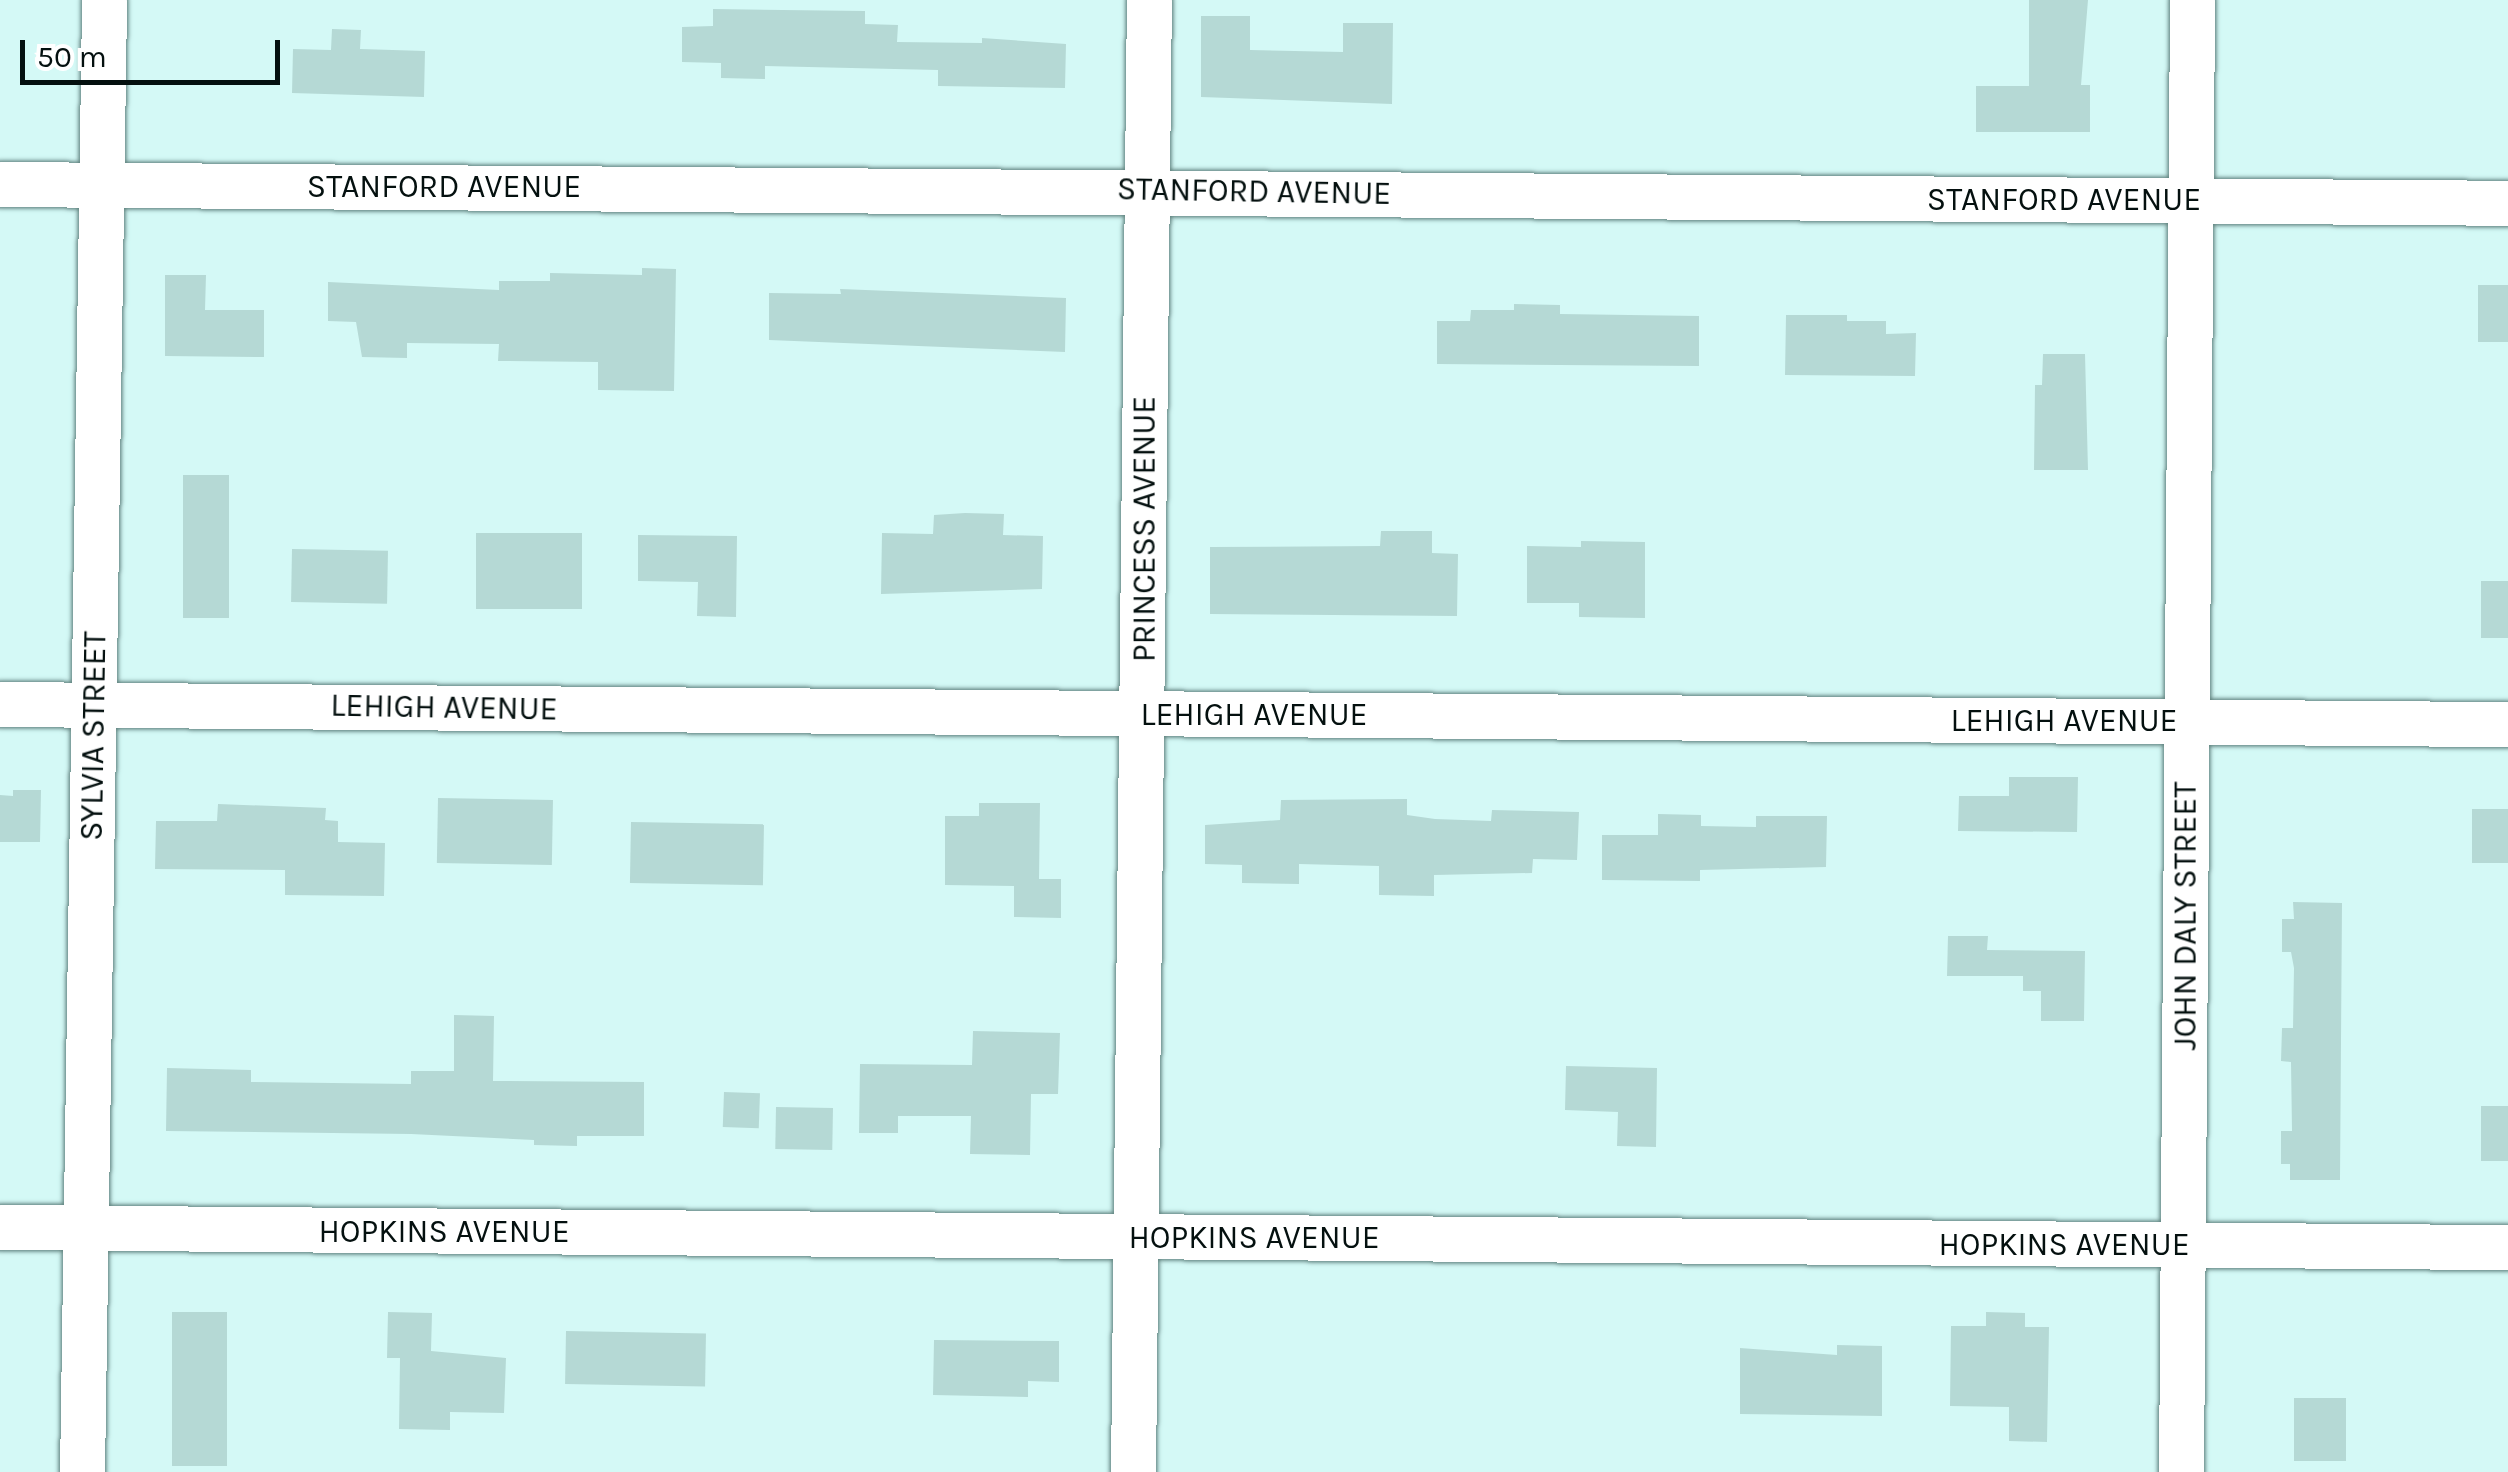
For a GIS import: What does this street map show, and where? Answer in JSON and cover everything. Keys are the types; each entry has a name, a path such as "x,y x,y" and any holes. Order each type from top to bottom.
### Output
{"street":[{"name":"SYLVIA STREET","path":"82,1472 104,0"},
{"name":"PRINCESS AVENUE","path":"1133,1472 1149,0"},
{"name":"JOHN DALY STREET","path":"2182,1472 2192,0"},
{"name":"STANFORD AVENUE","path":"0,184 2508,202"},
{"name":"LEHIGH AVENUE","path":"0,704 2508,724"},
{"name":"HOPKINS AVENUE","path":"0,1226 2508,1248"}],"building":[{"path":"2029,0 2088,0 2081,85 2090,85 2090,132 1976,132 1976,86 2029,86"},
{"path":"713,9 865,11 865,24 898,25 897,42 982,43 982,38 1066,44 1065,88 938,86 938,70 765,66 765,79 721,78 721,63 682,62 682,27 713,26"},
{"path":"1201,16 1250,16 1250,50 1343,52 1343,23 1393,23 1392,104 1201,97"},
{"path":"332,29 361,30 360,49 425,51 424,97 292,93 293,49 331,50"},
{"path":"642,268 676,269 674,391 598,390 598,362 498,361 499,344 407,343 407,358 362,357 356,322 328,321 328,282 499,290 499,281 550,281 550,273 642,275"},
{"path":"165,275 206,275 205,310 264,310 264,357 165,356"},
{"path":"2478,285 2508,285 2508,342 2478,342"},
{"path":"840,289 1066,298 1065,352 769,340 769,293 841,294"},
{"path":"1514,304 1560,305 1560,314 1699,316 1699,366 1437,364 1437,321 1470,321 1471,310 1514,310"},
{"path":"1786,315 1847,315 1847,321 1886,321 1886,334 1916,333 1915,376 1785,375"},
{"path":"2043,354 2085,354 2088,470 2034,470 2035,385 2042,385"},
{"path":"183,475 229,475 229,618 183,618"},
{"path":"1004,514 1003,535 1043,536 1042,589 881,594 882,533 933,534 934,515"},
{"path":"1381,531 1432,531 1432,553 1458,554 1457,616 1210,614 1210,547 1380,546"},
{"path":"476,533 582,533 582,609 476,609"},
{"path":"638,535 737,536 736,617 697,616 698,582 638,581"},
{"path":"1581,541 1645,542 1645,618 1579,617 1579,603 1527,603 1527,546 1581,547"},
{"path":"292,549 388,551 387,604 291,602"},
{"path":"2481,581 2508,581 2508,638 2481,638"},
{"path":"2009,777 2078,777 2077,832 1958,831 1959,796 2009,796"},
{"path":"13,790 41,790 40,842 0,842 0,795 13,796"},
{"path":"438,798 553,800 552,865 437,863"},
{"path":"1407,799 1407,815 1435,819 1491,821 1492,810 1579,812 1577,860 1533,859 1532,873 1434,875 1434,896 1379,895 1379,866 1299,864 1299,884 1242,883 1242,865 1205,864 1205,825 1280,820 1281,800"},
{"path":"979,803 1040,803 1039,879 1061,879 1061,918 1014,917 1014,886 945,885 945,816 979,816"},
{"path":"218,804 326,808 325,820 338,821 338,842 385,843 384,896 285,895 285,870 155,869 156,821 217,821"},
{"path":"2472,809 2508,809 2508,863 2472,863"},
{"path":"1658,814 1701,815 1701,826 1756,827 1756,816 1827,816 1826,867 1700,870 1700,881 1602,880 1602,835 1658,835"},
{"path":"631,822 764,824 763,885 630,883"},
{"path":"2293,902 2342,903 2340,1180 2290,1180 2290,1164 2281,1164 2281,1131 2292,1131 2291,1062 2281,1061 2282,1028 2293,1028 2294,968 2291,952 2282,952 2282,919 2294,919"},
{"path":"1948,936 1988,936 1987,950 2085,951 2084,1021 2041,1021 2041,991 2023,991 2023,976 1947,976"},
{"path":"454,1015 494,1016 493,1081 644,1082 644,1136 577,1136 577,1146 411,1134 166,1131 167,1068 251,1070 251,1082 411,1084 411,1071 454,1071"},
{"path":"973,1031 1060,1033 1058,1094 1031,1094 1030,1155 970,1154 971,1116 898,1116 898,1133 859,1133 860,1064 972,1065"},
{"path":"1566,1066 1657,1068 1656,1147 1617,1146 1618,1112 1565,1110"},
{"path":"724,1092 760,1093 759,1128 723,1127"},
{"path":"2481,1106 2508,1106 2508,1161 2481,1161"},
{"path":"776,1107 833,1108 832,1150 775,1149"},
{"path":"172,1312 227,1312 227,1466 172,1466"},
{"path":"388,1312 432,1313 431,1351 506,1358 504,1413 450,1412 450,1430 399,1429 400,1358 387,1358"},
{"path":"1986,1312 2025,1313 2025,1327 2049,1327 2047,1442 2009,1441 2009,1407 1950,1406 1951,1326 1986,1326"},
{"path":"566,1331 706,1333 705,1386 565,1384"},
{"path":"934,1340 1059,1341 1059,1382 1028,1381 1028,1397 933,1395"},
{"path":"1837,1345 1882,1346 1882,1416 1740,1414 1740,1348 1837,1355"},
{"path":"2294,1398 2346,1398 2346,1461 2294,1461"}]}
